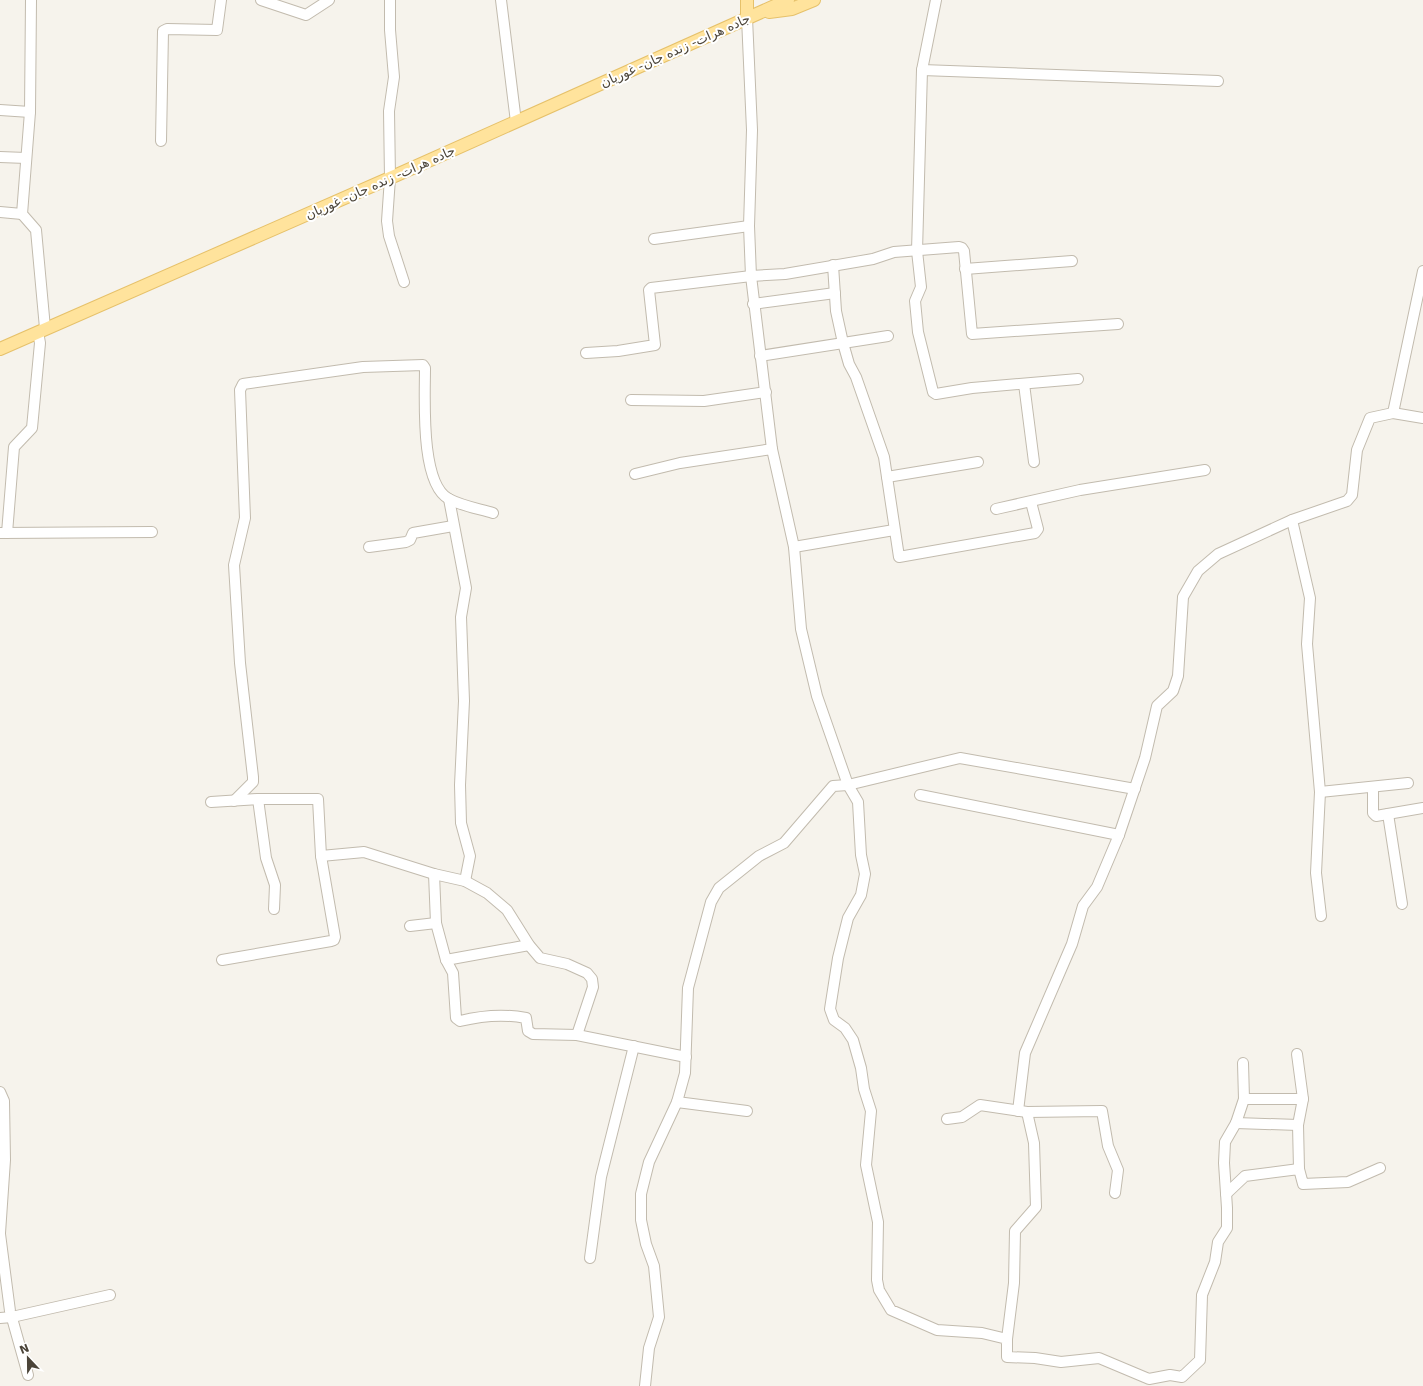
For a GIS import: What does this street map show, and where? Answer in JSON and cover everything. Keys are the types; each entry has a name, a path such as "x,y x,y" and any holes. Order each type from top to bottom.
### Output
{"main road":[{"path":"746,0 753,16 792,10 814,0"},
{"name":"جاده هرات- زنده جان- غوریان","path":"0,349 390,178 788,0"}],"street":[{"path":"22,214 30,112 31,0"},
{"path":"161,141 163,31 167,28 217,30 221,0"},
{"path":"261,0 306,15 329,0"},
{"path":"390,0 390,30 394,77 388,111 390,178 387,221 389,236 404,282"},
{"path":"501,0 516,122"},
{"path":"936,0 922,70 917,251 921,287 916,301 918,332 934,394 1078,379"},
{"path":"753,16 749,226 751,276 772,449 794,547 801,629 818,696 848,785 858,802 861,855 865,874 861,895 848,918 838,958 830,1009 834,1020 845,1028 853,1040 861,1068 864,1089 871,1111 866,1165 878,1222 877,1280 879,1290 891,1310 937,1330 982,1333 1007,1339"},
{"path":"922,70 1218,81"},
{"path":"0,110 30,112"},
{"path":"0,157 26,158"},
{"path":"0,212 22,214 36,230 42,330 32,428 14,447 3,533 152,532"},
{"path":"654,239 749,226"},
{"path":"586,353 655,345 649,290 651,288 751,276 784,274 873,259 894,252 962,248 966,269 972,334 975,335 1118,324"},
{"path":"966,269 1072,261"},
{"path":"833,265 836,311 843,343 849,364 856,377 884,457 898,555 901,558 1035,533 1038,529 1031,502"},
{"path":"1393,413 1423,271"},
{"path":"754,304 835,293"},
{"path":"760,356 888,336"},
{"path":"234,801 253,782 240,663 234,565 245,518 240,390 243,384 363,366 423,365 425,368 425,407 428,462 435,483 448,499 466,588 461,617 464,701 461,823 470,856 465,881"},
{"path":"1024,384 1034,462"},
{"path":"631,400 704,401 766,392"},
{"path":"1243,1063 1244,1099 1236,1123 1225,1142 1224,1163 1227,1228 1218,1242 1215,1262 1202,1295 1200,1360 1182,1377 1170,1375 1149,1378 1099,1358 1061,1362 1035,1358 1007,1357 1007,1339 1014,1283 1015,1230 1036,1207 1034,1143 1023,1112 1025,1053 1072,944 1083,906 1097,886 1119,835 1145,758 1157,706 1173,691 1178,676 1183,597 1198,570 1218,554 1292,520 1347,501 1352,495 1358,450 1370,418 1393,413 1423,418"},
{"path":"636,474 680,463 772,449"},
{"path":"887,477 978,462"},
{"path":"996,509 1080,490 1205,470"},
{"path":"448,499 493,513"},
{"path":"1292,520 1310,598 1307,644 1320,792 1316,873 1321,916"},
{"path":"369,547 406,542 410,540 413,533 453,526"},
{"path":"794,547 894,530"},
{"path":"645,1386 649,1348 659,1317 654,1266 646,1244 641,1220 641,1194 649,1162 677,1102 686,1073 688,981 710,902 719,888 759,856 784,843 833,786 848,785 960,758 1135,789"},
{"path":"1320,792 1408,783"},
{"path":"1373,787 1374,815 1423,808"},
{"path":"920,795 1119,835"},
{"path":"211,802 258,799 318,798 321,856 334,940 222,960"},
{"path":"258,799 266,858 275,885 274,909"},
{"path":"1388,814 1402,904"},
{"path":"321,856 364,852 434,874 465,881 486,892 507,910 529,945 540,958 567,964 587,973 592,978 593,987 577,1036"},
{"path":"434,874 436,923 446,960 452,974 456,1018 460,1022 470,1019 514,1016 526,1018 528,1031 533,1034 577,1036 686,1057"},
{"path":"410,926 436,923"},
{"path":"446,960 529,945"},
{"path":"590,1258 601,1177 634,1046"},
{"path":"1297,1054 1303,1099 1298,1125 1299,1169 1303,1184 1348,1182 1380,1168"},
{"path":"0,1092 4,1101 6,1160 0,1234 12,1317 28,1375"},
{"path":"1244,1099 1303,1099"},
{"path":"677,1102 747,1111"},
{"path":"946,1119 962,1117 980,1105 1023,1112 1102,1111 1108,1146 1118,1170 1115,1193"},
{"path":"1236,1123 1298,1125"},
{"path":"1226,1194 1245,1176 1299,1169"},
{"path":"0,1318 12,1317 110,1295"},
{"path":"1170,1375 1171,1386"}]}
